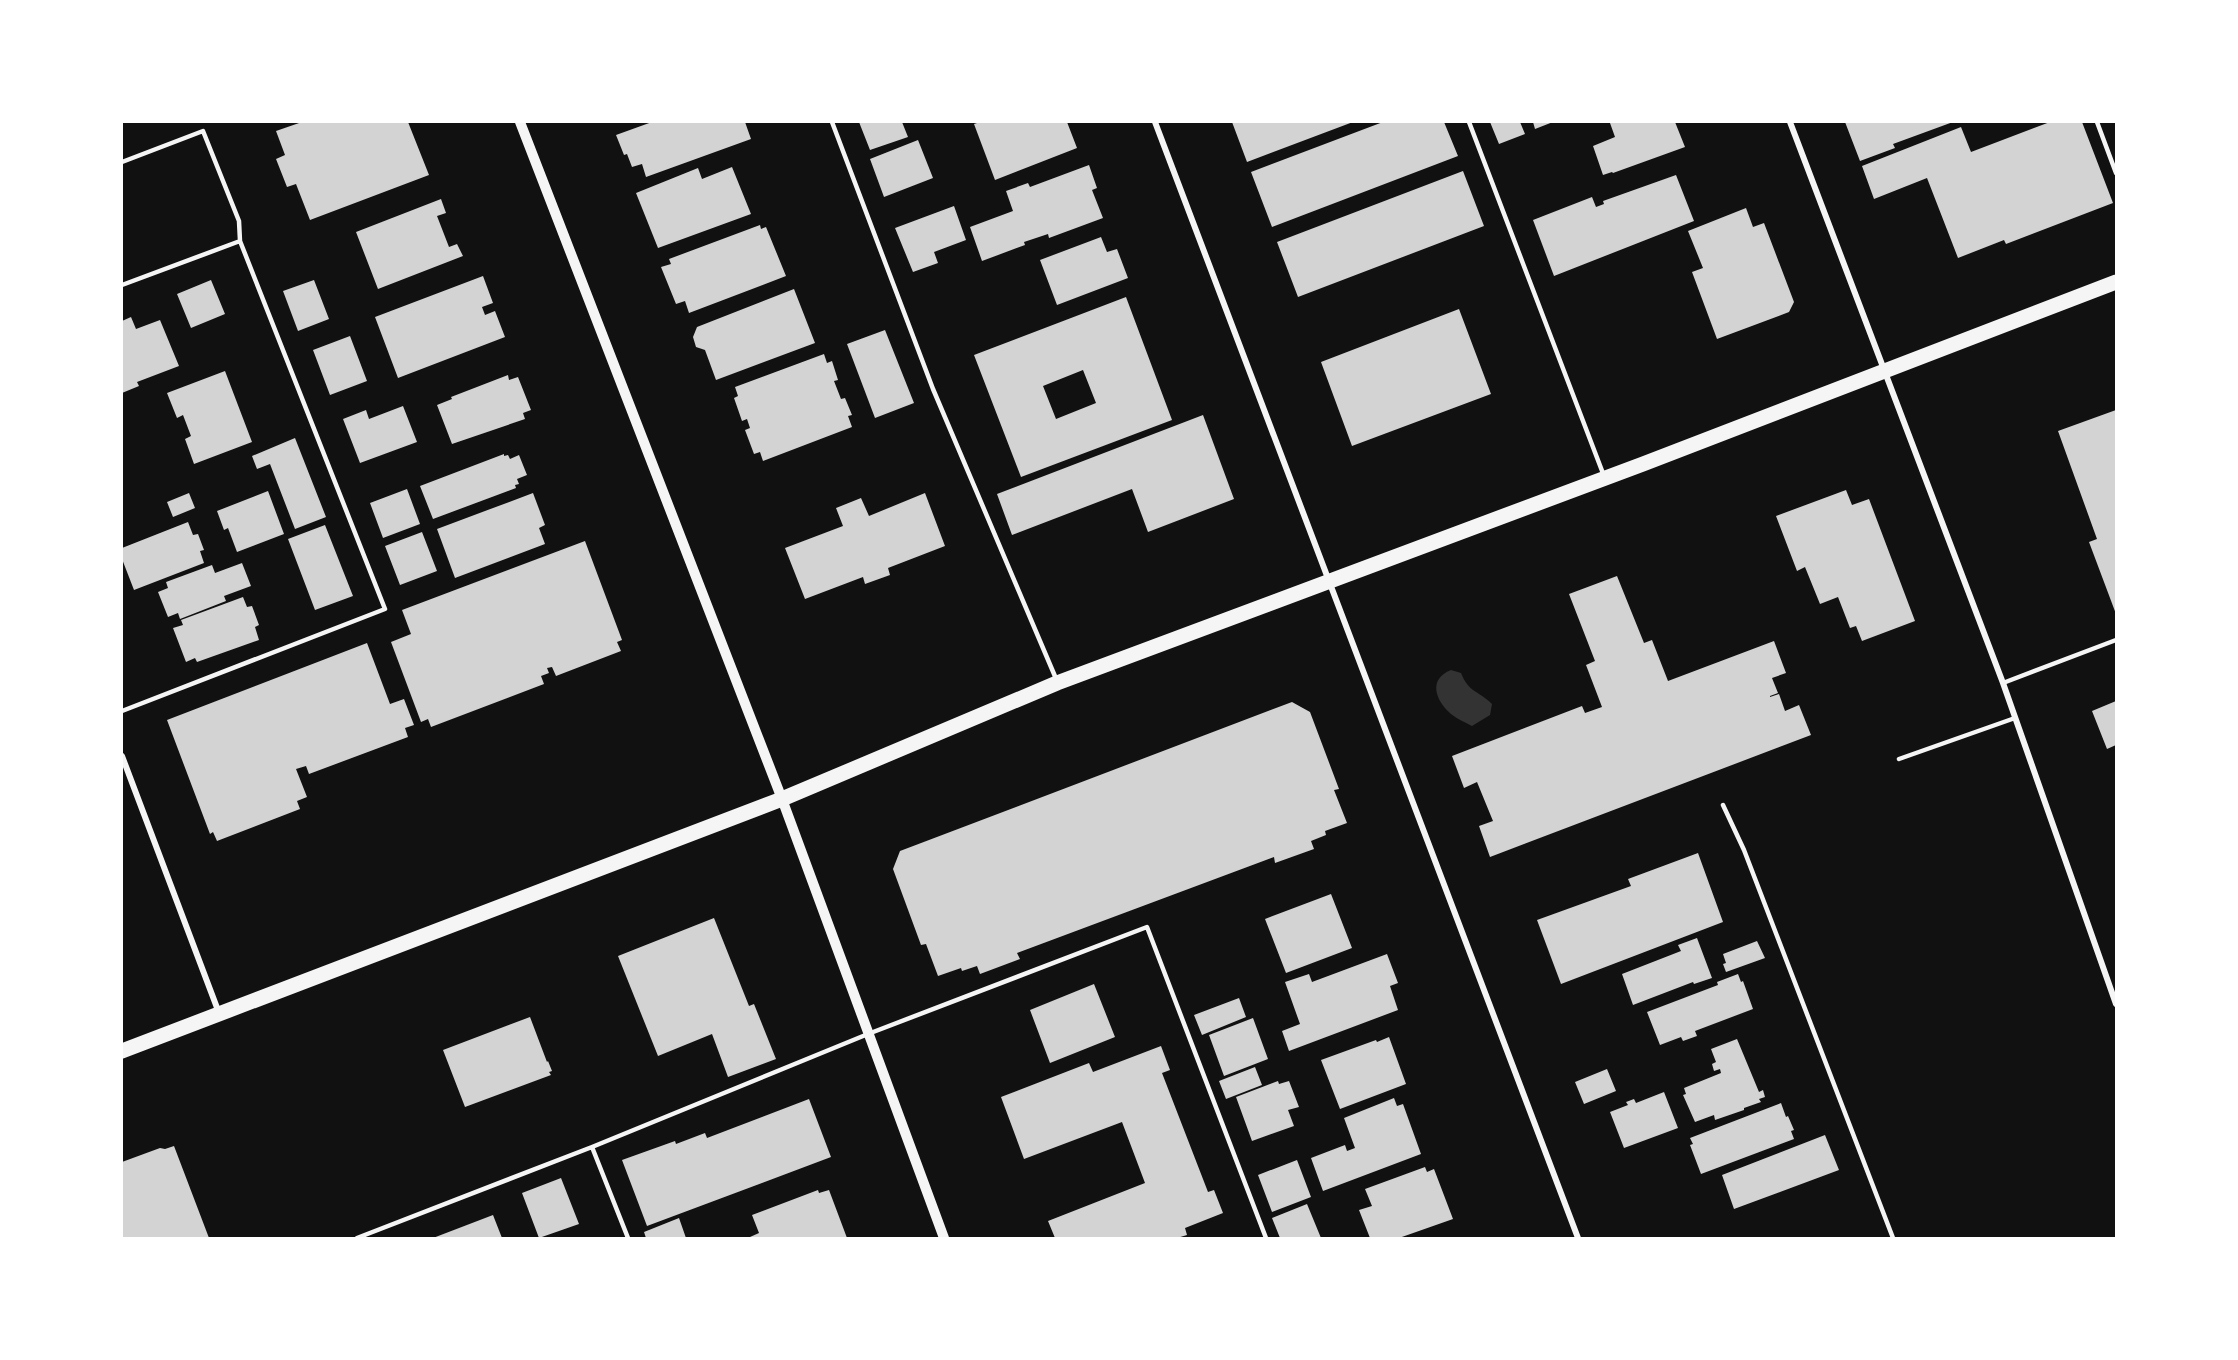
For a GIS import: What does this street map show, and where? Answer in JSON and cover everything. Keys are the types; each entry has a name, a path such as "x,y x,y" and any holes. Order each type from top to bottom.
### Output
{"main road":[{"path":"122,1051 782,799 1058,683 1605,479 2116,282"}],"street":[{"path":"520,122 782,799 944,1239"},
{"path":"1155,122 1578,1239"},
{"path":"1790,122 2003,683 2116,1004"},
{"path":"122,756 124,768 219,1013"}],"lane":[{"path":"832,122 933,389 1058,683"},
{"path":"1468,122 1605,479"},
{"path":"2097,122 2116,173"},
{"path":"122,162 203,131 239,221 240,241 385,609 122,711"},
{"path":"122,285 240,241"},
{"path":"2003,683 2116,640"},
{"path":"1899,759 2015,718"},
{"path":"1724,805 1744,850 1893,1239"},
{"path":"357,1239 592,1147 868,1034 1147,927 1266,1239"},
{"path":"592,1147 628,1239"}],"shaded area":[{"path":"1451,670 1461,673 1471,688 1492,704 1490,715 1472,726 1451,714 1438,696 1436,690 1439,679"}],"building":[{"path":"302,122 408,122 429,175 310,220 296,184 287,187 276,159 285,155 276,131"},
{"path":"652,122 745,122 751,139 646,177 642,164 632,167 616,135"},
{"path":"859,122 902,122 908,137 870,150"},
{"path":"980,122 1067,122 1077,148 995,180 974,124"},
{"path":"1232,122 1353,122 1247,162"},
{"path":"1383,122 1444,122 1458,156 1272,227 1251,172"},
{"path":"1490,122 1520,122 1525,134 1499,144"},
{"path":"1533,122 1553,122 1535,129"},
{"path":"1675,122 1685,147 1603,175 1593,146 1615,137 1610,123"},
{"path":"1845,122 1953,122 1893,144 1895,148 1860,161"},
{"path":"2050,122 2082,122 2113,203 2006,244 2004,240 1958,258 1927,178 1874,199 1862,166 1961,127 1971,152"},
{"path":"918,140 933,178 884,197 870,159"},
{"path":"1089,165 1097,188 1092,190 1103,218 1049,238 1048,234 1024,242 1025,245 982,261 970,227 1013,211 1006,191 1028,183 1030,187"},
{"path":"732,167 751,214 658,248 636,193 698,168 702,179"},
{"path":"1463,171 1484,226 1298,297 1277,242"},
{"path":"1676,175 1694,221 1554,276 1533,220 1592,197 1596,207 1604,204 1603,201"},
{"path":"441,199 446,213 437,216 449,247 457,244 463,256 378,289 356,232"},
{"path":"954,206 966,240 934,252 938,263 913,272 895,228"},
{"path":"1746,208 1753,227 1764,223 1794,302 1789,312 1717,339 1692,272 1703,268 1688,231"},
{"path":"760,225 761,229 766,227 786,276 689,313 685,301 676,304 661,267 671,264 669,259"},
{"path":"1101,237 1107,252 1117,249 1128,278 1057,305 1040,260"},
{"path":"483,276 493,303 482,307 485,315 495,311 505,337 398,378 375,317"},
{"path":"211,280 225,314 191,328 177,294"},
{"path":"314,280 329,319 298,331 283,291"},
{"path":"794,289 815,343 716,380 705,350 696,347 693,337 697,327"},
{"path":"1126,297 1172,420 1021,477 974,355","holes":["1083,370 1096,403 1056,419 1043,386"]},
{"path":"1459,309 1491,394 1352,446 1321,362"},
{"path":"131,317 136,329 160,320 179,366 137,382 139,386 122,393 122,321"},
{"path":"885,330 914,403 875,418 847,344"},
{"path":"350,336 367,381 330,395 313,350"},
{"path":"824,354 827,363 832,361 838,380 834,381 841,399 845,398 852,415 848,416 852,427 763,461 760,452 754,454 745,430 750,428 747,419 742,421 734,398 738,396 735,387"},
{"path":"225,371 252,442 194,464 185,439 191,436 183,415 177,418 167,393"},
{"path":"508,375 509,380 518,377 531,410 523,413 525,419 452,444 437,405 452,399 451,397"},
{"path":"403,406 417,442 360,463 343,419 366,410 369,419"},
{"path":"2116,410 2116,614 2089,542 2097,539 2058,431"},
{"path":"1203,415 1234,499 1148,532 1132,489 1012,535 997,494"},
{"path":"295,438 326,517 295,529 270,464 257,469 252,456"},
{"path":"504,454 510,459 519,455 527,475 517,479 519,484 515,485 516,488 433,519 420,486"},
{"path":"407,489 420,524 383,538 370,503"},
{"path":"1846,490 1852,505 1869,499 1915,621 1862,641 1856,626 1850,628 1838,597 1820,604 1805,567 1797,571 1776,516"},
{"path":"268,491 284,534 237,552 228,528 224,530 217,511"},
{"path":"189,493 195,508 173,517 167,502"},
{"path":"533,493 545,525 539,528 545,544 455,578 437,529"},
{"path":"925,493 945,546 888,568 890,575 865,584 863,577 805,599 785,548 843,526 836,508 861,498 869,516"},
{"path":"188,522 193,535 198,534 204,550 200,551 204,563 134,590 122,559 122,548"},
{"path":"325,525 353,596 315,610 288,539"},
{"path":"422,532 437,571 400,585 385,546"},
{"path":"585,541 622,640 617,642 621,651 556,676 552,667 547,668 549,673 541,676 544,684 431,727 428,719 421,722 391,642 411,634 402,610"},
{"path":"242,563 251,586 224,596 226,601 180,619 178,613 168,617 158,592 168,588 166,582 212,565 215,573"},
{"path":"1617,576 1644,643 1652,640 1668,681 1774,641 1786,673 1772,678 1778,693 1770,697 1779,694 1785,711 1799,705 1811,735 1490,857 1479,826 1493,821 1477,782 1464,788 1452,756 1582,706 1585,713 1602,707 1586,665 1595,661 1569,594"},
{"path":"243,597 247,607 252,606 259,625 255,627 259,640 197,662 195,658 186,662 173,628 183,625 181,620"},
{"path":"367,643 390,704 404,699 414,725 405,728 408,737 309,774 306,766 296,769 307,797 297,801 300,809 217,841 213,832 210,834 167,720"},
{"path":"2116,701 2116,745 2107,749 2092,711"},
{"path":"1292,702 1310,712 1339,789 1334,790 1347,823 1325,831 1326,835 1311,841 1314,849 1275,863 1274,857 1017,953 1020,959 980,974 977,966 962,971 961,968 938,976 926,944 921,945 893,869 900,851"},
{"path":"1698,853 1723,922 1561,984 1537,920 1631,886 1628,879"},
{"path":"1331,894 1352,948 1286,973 1265,919"},
{"path":"714,918 749,1006 754,1004 776,1059 728,1077 712,1034 658,1056 618,956"},
{"path":"1697,938 1712,978 1694,984 1693,982 1633,1005 1622,974 1681,951 1678,945"},
{"path":"1757,941 1765,958 1726,972 1723,954"},
{"path":"1387,954 1398,983 1390,986 1398,1010 1289,1051 1282,1031 1300,1024 1285,982 1309,974 1312,982"},
{"path":"1738,974 1741,982 1743,981 1753,1009 1695,1031 1697,1036 1683,1041 1681,1037 1660,1045 1647,1012 1718,985 1717,982"},
{"path":"1094,984 1115,1037 1050,1063 1030,1010"},
{"path":"1239,998 1246,1017 1202,1035 1194,1015"},
{"path":"530,1017 552,1071 549,1072 551,1075 465,1107 443,1050"},
{"path":"1253,1018 1268,1059 1224,1076 1209,1035"},
{"path":"1389,1037 1406,1084 1340,1109 1321,1060"},
{"path":"1737,1039 1759,1092 1763,1090 1765,1097 1759,1099 1761,1102 1744,1108 1744,1110 1715,1120 1714,1115 1695,1122 1683,1095 1686,1094 1684,1088 1721,1073 1720,1069 1714,1071 1712,1064 1716,1062 1711,1049"},
{"path":"1161,1046 1170,1070 1162,1073 1208,1192 1214,1190 1223,1213 1185,1228 1187,1235 1177,1238 1055,1238 1048,1221 1145,1183 1122,1122 1024,1159 1001,1097 1089,1063 1093,1072"},
{"path":"1255,1067 1262,1085 1226,1099 1219,1081"},
{"path":"1607,1069 1616,1091 1584,1104 1575,1082"},
{"path":"1278,1081 1279,1084 1289,1081 1299,1107 1288,1110 1294,1126 1252,1141 1236,1097"},
{"path":"1664,1092 1678,1128 1624,1148 1610,1112 1628,1105 1626,1102 1634,1099 1636,1103"},
{"path":"1394,1098 1397,1106 1403,1104 1421,1154 1323,1191 1311,1158 1345,1145 1347,1151 1355,1148 1344,1118"},
{"path":"809,1099 831,1157 647,1226 622,1160 705,1133 707,1138"},
{"path":"1781,1103 1794,1130 1791,1131 1794,1139 1701,1174 1690,1145 1693,1144 1690,1138"},
{"path":"1825,1135 1839,1170 1734,1209 1722,1175"},
{"path":"174,1146 209,1238 122,1238 122,1162 160,1148"},
{"path":"1297,1160 1311,1197 1272,1212 1258,1175"},
{"path":"1425,1167 1427,1172 1434,1169 1453,1219 1399,1238 1370,1238 1359,1210 1372,1206 1365,1189"},
{"path":"561,1178 579,1224 539,1238 522,1193"},
{"path":"818,1190 819,1193 829,1190 847,1238 750,1237 759,1233 752,1215"},
{"path":"1307,1204 1321,1238 1280,1238 1272,1218"},
{"path":"493,1215 502,1238 433,1238"},
{"path":"679,1218 686,1238 646,1238 644,1232"}]}
